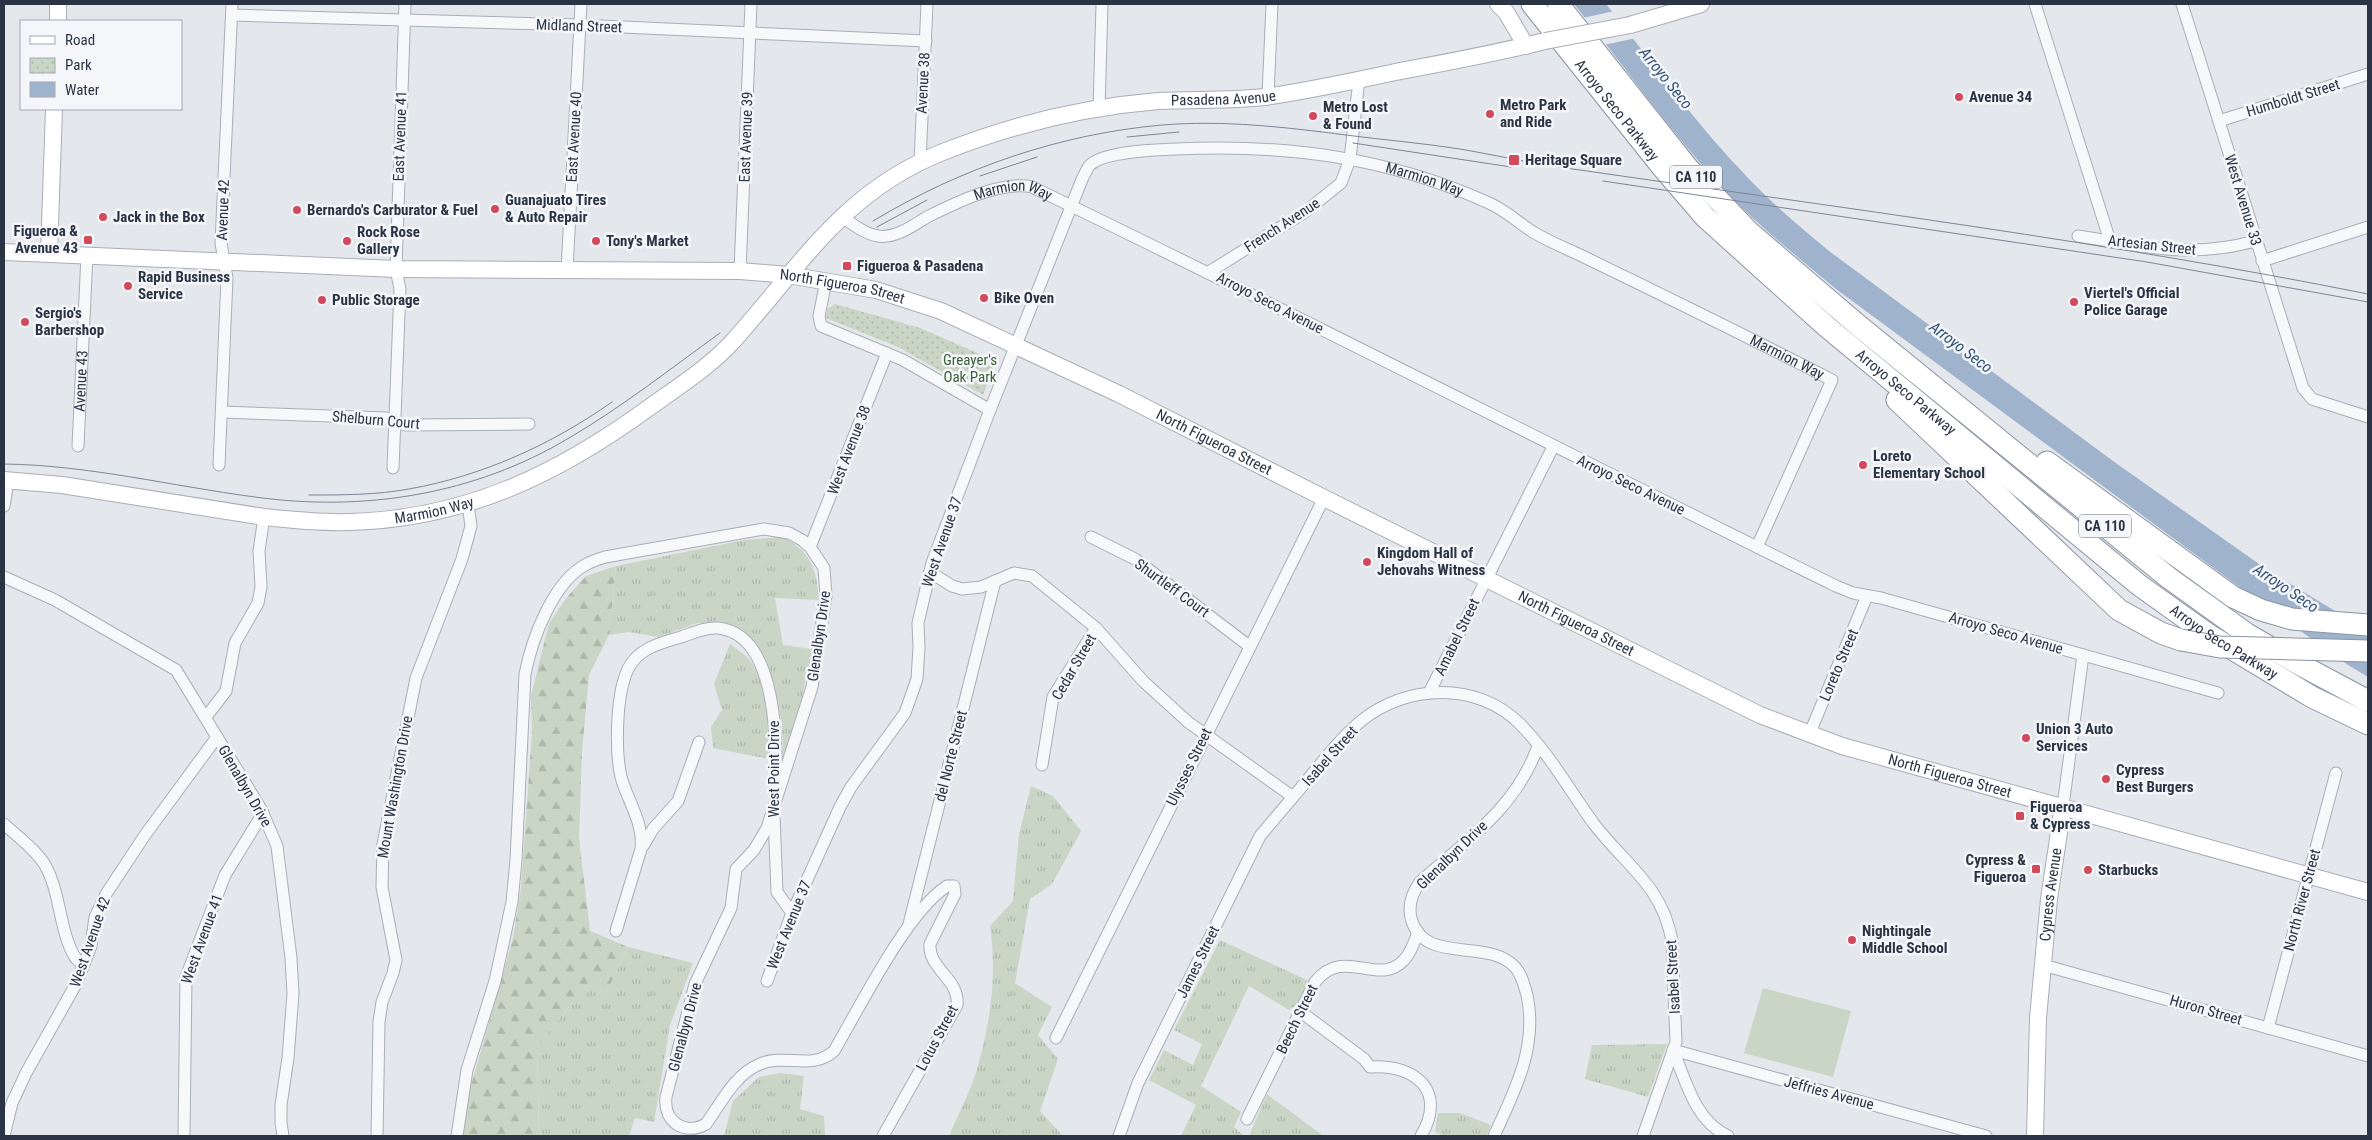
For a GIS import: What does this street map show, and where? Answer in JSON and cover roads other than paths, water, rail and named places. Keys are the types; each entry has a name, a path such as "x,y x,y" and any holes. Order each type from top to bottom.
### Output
{"highway":[{"name":"Arroyo Seco Parkway","path":"1532,4 1663,168 1705,217 1866,358 2139,585 2209,635 2312,697 2368,724"},
{"name":"Arroyo Seco Parkway","path":"1558,4 1699,180 1749,232 1860,326 2169,578 2247,634 2297,664 2368,701"},
{"path":"1860,326 2233,597 2261,610 2292,619 2368,625"},
{"path":"1866,358 1890,394 2098,592 2119,610 2142,624 2181,640 2220,647 2368,651"},
{"path":"2312,697 2368,735"}],"main road":[{"path":"58,4 58,20"},
{"path":"1498,4 1506,12 1526,46"},
{"name":"Pasadena Avenue","path":"788,275 822,235 871,191 920,162 993,134 1035,122 1099,109 1158,102 1239,100 1359,80 1545,41 1630,26 1701,4"},
{"path":"49,253 54,110"},
{"name":"North Figueroa Street","path":"4,252 224,260 396,269 740,271 788,275 826,281 907,299 941,312 1119,394 1486,579 1760,714 1809,735 1901,763 2063,806 2368,892"},
{"name":"Marmion Way","path":"6,480 62,485 264,518 332,522 383,520 421,515 468,504 519,486 545,474 617,431 703,368 730,344 788,275"},
{"name":"Cypress Avenue","path":"2035,1136 2038,1018 2049,899 2063,806"}],"street":[{"name":"East Avenue 41","path":"396,269 405,4"},
{"name":"East Avenue 40","path":"567,270 581,4"},
{"name":"East Avenue 39","path":"740,271 751,4"},
{"name":"Avenue 38","path":"920,162 927,4"},
{"path":"1099,109 1102,4"},
{"path":"1268,96 1272,4"},
{"path":"2035,4 2110,241"},
{"name":"West Avenue 33","path":"2182,4 2255,241 2307,395 2312,399 2368,417"},
{"name":"Midland Street","path":"232,10 404,20 580,25 926,41"},
{"name":"Avenue 42","path":"219,464 227,278 221,243 232,10"},
{"name":"Humboldt Street","path":"2219,121 2368,74"},
{"name":"French Avenue","path":"1208,272 1305,212 1326,196 1340,182 1350,159 1359,80"},
{"name":"Marmion Way","path":"841,216 868,233 879,237 890,236 940,210 992,190 1022,184 1072,206 1090,166 1100,159 1163,149 1259,148 1300,150 1350,159 1456,189 1492,204 1536,234 1832,380 1757,548"},
{"name":"Arroyo Seco Avenue","path":"1072,206 1208,272 1553,447 1836,586 2218,693"},
{"name":"West Avenue 37","path":"767,981 792,913 847,793 906,713 917,679 918,623 930,572 990,410 1072,206"},
{"path":"2262,261 2368,227"},
{"name":"Artesian Street","path":"2078,236 2190,251 2234,247 2255,241"},
{"name":"Avenue 43","path":"78,446 87,255"},
{"path":"393,468 400,293 396,269"},
{"path":"826,281 819,316 821,326 903,360 990,410"},
{"name":"West Avenue 38","path":"810,547 887,353"},
{"name":"Shelburn Court","path":"222,412 386,418 405,425 529,424"},
{"name":"Amabel Street","path":"1429,692 1553,447"},
{"path":"4,506 6,480"},
{"name":"Ulysses Street","path":"1056,1038 1204,735 1324,498"},
{"name":"Mount Washington Drive","path":"377,1136 379,1022 382,1002 394,973 396,960 382,887 383,844 416,678 462,559 472,526 468,504"},
{"path":"206,717 226,691 235,643 258,603 261,592 259,551 264,518"},
{"name":"Glenalbyn Drive","path":"457,1136 467,1070 496,981 510,911 516,860 525,674 529,652 545,615 561,589 576,571 587,564 605,557 764,529 789,533 810,547 824,568 826,596 807,710 762,839 736,869 731,908 702,967 689,1002 665,1104 667,1113 676,1125 692,1130 706,1124 734,1083 758,1064 780,1059 818,1062 827,1058 834,1051 907,930 938,891 947,886 954,886"},
{"name":"Shurtleff Court","path":"1090,537 1135,560 1249,646"},
{"name":"Isabel Street","path":"930,572 952,586 962,589 981,587 1014,573 1032,576 1096,628 1159,697 1204,735 1293,797 1348,733 1362,720 1394,702 1429,692 1463,694 1492,704 1519,723 1595,825 1646,882 1665,911 1672,942 1676,1042 1643,1136"},
{"name":"Glenalbyn Drive","path":"4,578 55,600 176,670 263,813 277,846 291,958 293,994 288,1058 281,1105 283,1136"},
{"name":"del Norte Street","path":"907,930 995,581"},
{"name":"Loreto Street","path":"1809,735 1867,596"},
{"name":"West Point Drive","path":"616,931 641,849 641,828 621,777 618,760 620,703 625,678 634,659 651,646 705,629 719,628 745,641 759,659 774,715 777,736 774,806 778,892 792,913"},
{"name":"Cedar Street","path":"1042,765 1053,697 1096,628"},
{"name":"Cypress Avenue","path":"2063,806 2083,655"},
{"name":"West Avenue 42","path":"4,1136 12,1103 26,1073 70,998 92,946 95,917 106,894 144,835 216,737"},
{"path":"641,849 653,829 678,802 699,742"},
{"name":"Glenalbyn Drive","path":"1418,932 1410,912 1410,900 1414,890 1420,882 1512,797 1531,765 1538,746"},
{"name":"North River Street","path":"2268,1028 2336,773"},
{"name":"James Street","path":"1119,1136 1138,1083 1260,836 1293,797"},
{"name":"West Avenue 41","path":"184,1136 186,977 225,875 263,813"},
{"path":"4,824 31,848 45,866 56,891 70,945 76,960 84,964"},
{"name":"Lotus Street","path":"883,1136 957,1005 958,995 954,987 932,959 930,952 930,944 955,894 954,886"},
{"path":"1418,932 1430,943 1439,946 1497,955 1507,960 1520,974 1524,984 1530,1022 1527,1057 1517,1086 1494,1136"},
{"name":"Beech Street","path":"1247,1119 1302,1012 1315,982 1323,972 1333,966 1373,970 1398,965 1406,958 1418,932"},
{"name":"Huron Street","path":"2043,965 2368,1056"},
{"path":"1302,1012 1364,1059 1370,1067 1401,1068 1418,1078 1424,1086 1430,1103 1428,1122 1421,1136"},
{"path":"1673,1050 1697,1108 1705,1120 1728,1136"},
{"name":"Jeffries Avenue","path":"1673,1050 1986,1136"}],"water":[{"name":"Arroyo Seco","path":"1574,4 1606,4 1712,138 1759,190 1829,251 2113,461 2269,571 2368,631 2368,677 2348,665 2238,586 1836,289 1789,250 1743,209 1714,179"}],"tram line":[{"path":"873,221 941,185 1012,156 1049,145 1086,136 1162,125 1208,123 1254,125 1460,149 1565,168 2074,242 2270,275 2368,294"},
{"path":"1127,137 1179,132"},
{"path":"1353,143 1511,167"},
{"path":"980,176 1037,157"},
{"path":"1603,181 2147,262 2368,302"},
{"path":"877,227 927,200"},
{"path":"4,464 67,468 255,497 296,501 377,500 417,494 456,486 533,458 608,414 720,333"},
{"path":"309,495 397,491 463,476 515,457 540,445 589,418 612,402"}],"place":[{"name":"Avenue 34","path":"1959,97"},
{"name":"Metro Park and Ride","path":"1490,114"},
{"name":"Metro Lost & Found","path":"1313,116"},
{"name":"Heritage Square","path":"1514,160"},
{"name":"Guanajuato Tires & Auto Repair","path":"495,209"},
{"name":"Bernardo's Carburator & Fuel","path":"297,210"},
{"name":"Jack in the Box","path":"103,217"},
{"name":"Figueroa & Avenue 43","path":"88,240"},
{"name":"Rock Rose Gallery","path":"347,241"},
{"name":"Tony's Market","path":"596,241"},
{"name":"Figueroa & Pasadena","path":"847,266"},
{"name":"Rapid Business Service","path":"128,286"},
{"name":"Bike Oven","path":"984,298"},
{"name":"Public Storage","path":"322,300"},
{"name":"Viertel's Official Police Garage","path":"2074,302"},
{"name":"Sergio's Barbershop","path":"25,322"},
{"name":"Loreto Elementary School","path":"1863,465"},
{"name":"Kingdom Hall of Jehovahs Witness","path":"1367,562"},
{"name":"Union 3 Auto Services","path":"2026,738"},
{"name":"Cypress Best Burgers","path":"2106,779"},
{"name":"Figueroa & Cypress","path":"2020,816"},
{"name":"Cypress & Figueroa","path":"2036,869"},
{"name":"Starbucks","path":"2088,870"},
{"name":"Nightingale Middle School","path":"1852,940"}],"park label":[{"name":"Greayer's Oak Park","path":"970,368"}]}
